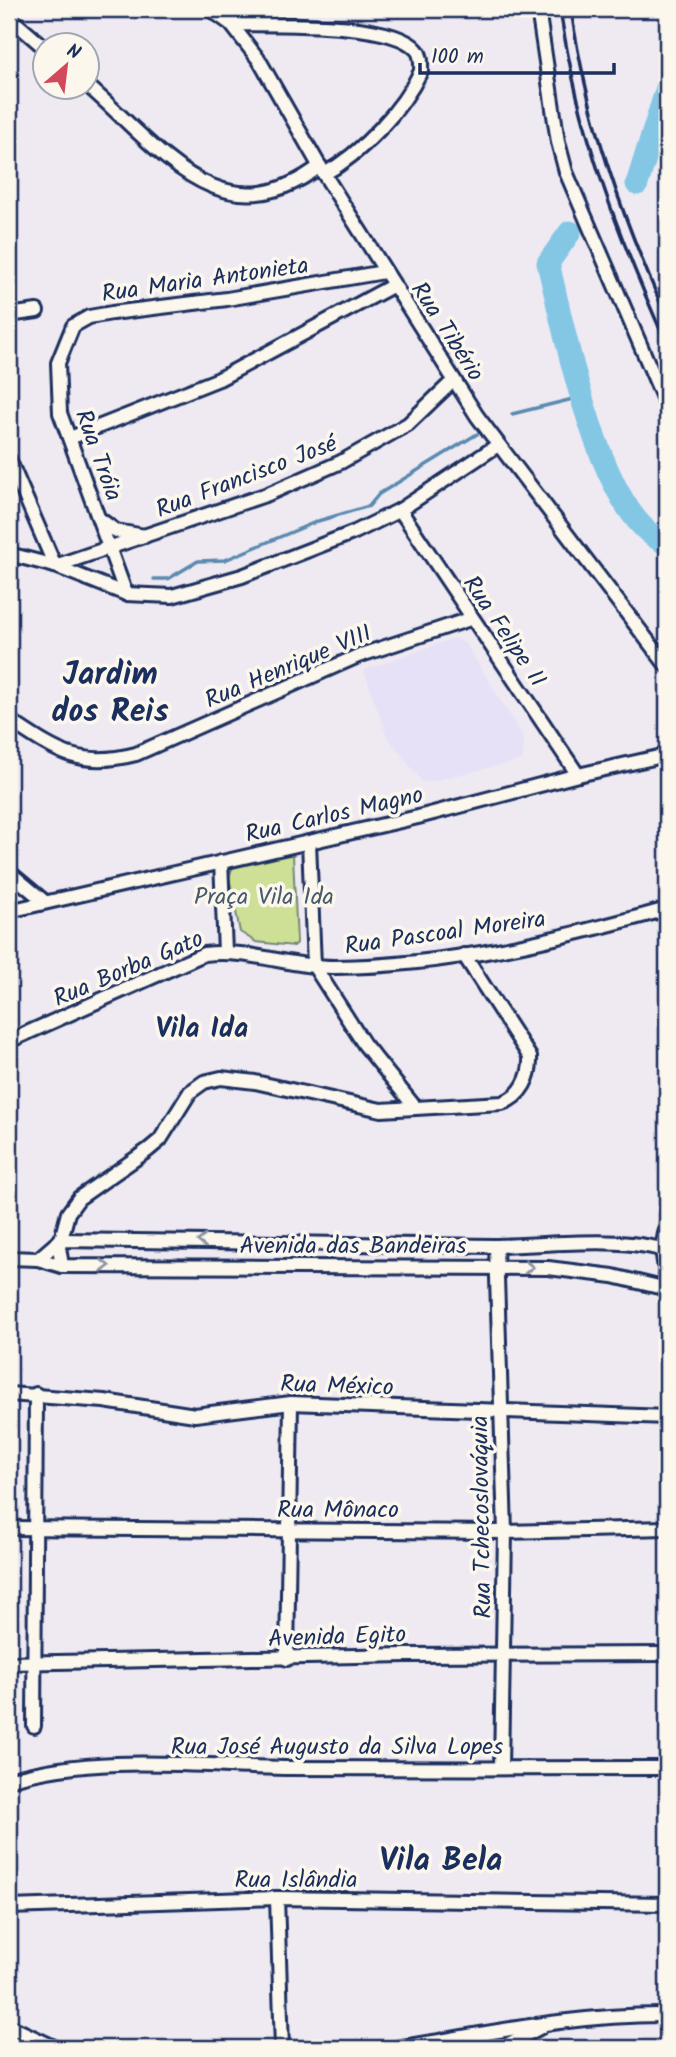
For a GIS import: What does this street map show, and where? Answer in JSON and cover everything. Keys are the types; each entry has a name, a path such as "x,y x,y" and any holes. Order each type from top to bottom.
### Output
{"street":[{"name":"Rua Tibério","path":"209,9 231,24 259,60 384,272 498,445 667,666"},
{"path":"538,9 558,142 577,198 667,407"},
{"path":"9,17 32,37"},
{"path":"102,99 178,167 212,187 265,194 291,187 358,151 397,106 421,71 417,51 410,44 377,31 231,24"},
{"name":"Rua Maria Antonieta","path":"58,363 73,326 89,317 227,299 384,272"},
{"path":"70,438 219,379 394,285"},
{"path":"9,315 37,311"},
{"name":"Rua Tróia","path":"58,363 60,413 112,548 126,594"},
{"name":"Rua Francisco José","path":"112,548 301,481 374,446 408,424 454,380"},
{"path":"9,554 55,566 126,594 172,596 242,576 355,532 400,510 498,445"},
{"path":"9,458 55,566"},
{"name":"Rua Felipe II","path":"400,510 470,619 578,775"},
{"name":"Rua Tróia","path":"99,518 116,531 145,536"},
{"path":"55,566 112,548"},
{"name":"Rua Henrique VIII","path":"9,720 48,746 75,757 95,761 116,759 136,754 358,656 470,619"},
{"name":"Rua Carlos Magno","path":"9,911 667,755"},
{"path":"309,842 314,966 364,1044 414,1106"},
{"path":"222,862 225,951"},
{"path":"9,872 45,902"},
{"name":"Rua Pascoal Moreira","path":"225,951 314,966 380,964 464,955 586,932 667,909"},
{"name":"Rua Borba Gato","path":"9,1041 148,982 204,954 225,951"},
{"path":"62,1266 60,1240 68,1213 79,1198 160,1140 190,1092 204,1082 221,1077 255,1082 365,1108 502,1103 518,1093 530,1073 527,1049 464,955"},
{"path":"667,1223 667,1282"},
{"path":"38,1259 60,1240"},
{"name":"Avenida das Bandeiras","path":"60,1240 496,1246 572,1242 665,1250"},
{"path":"286,1267 288,1243"},
{"name":"Rua Tchecoslováquia","path":"496,1246 505,1532 501,1768"},
{"name":"Avenida das Bandeiras","path":"9,1258 38,1259 62,1266 497,1266 586,1271 667,1289"},
{"name":"Rua México","path":"9,1394 104,1401 195,1415 291,1403 501,1413 667,1417"},
{"path":"34,1726 36,1394"},
{"path":"287,1659 291,1403"},
{"name":"Rua Mônaco","path":"9,1528 505,1532 667,1528"},
{"name":"Avenida Egito","path":"9,1663 406,1655 667,1654"},
{"name":"Rua José Augusto da Silva Lopes","path":"9,1780 35,1772 119,1765 667,1768"},
{"path":"277,1898 282,2048"},
{"name":"Rua Islândia","path":"9,1907 277,1898 667,1904"},
{"path":"396,2048 620,2014 667,2015"},
{"path":"501,2048 524,2038 544,2024"},
{"path":"9,2026 34,2043 56,2048"}],"shaded area":[{"path":"454,638 466,644 524,738 523,760 423,783 386,735 364,670"}],"green space":[{"name":"Praça Vila Ida","path":"293,855 297,943 294,946 256,942 240,932 229,877 234,864 264,856"}],"waterway":[{"path":"637,184 667,88"},
{"path":"570,232 548,263 588,419 622,499 643,527 667,543"},
{"path":"512,414 581,397"},
{"path":"154,579 168,579 198,561 225,560 318,521 369,506 379,494 477,434"}],"railway":[{"path":"560,9 577,97 602,181 667,345"},
{"path":"571,9 586,89 608,167 635,243 667,318"}],"district":[{"name":"Jardim dos Reis","path":"110,692"},
{"name":"Vila Ida","path":"202,1027"},
{"name":"Vila Bela","path":"441,1859"}]}
